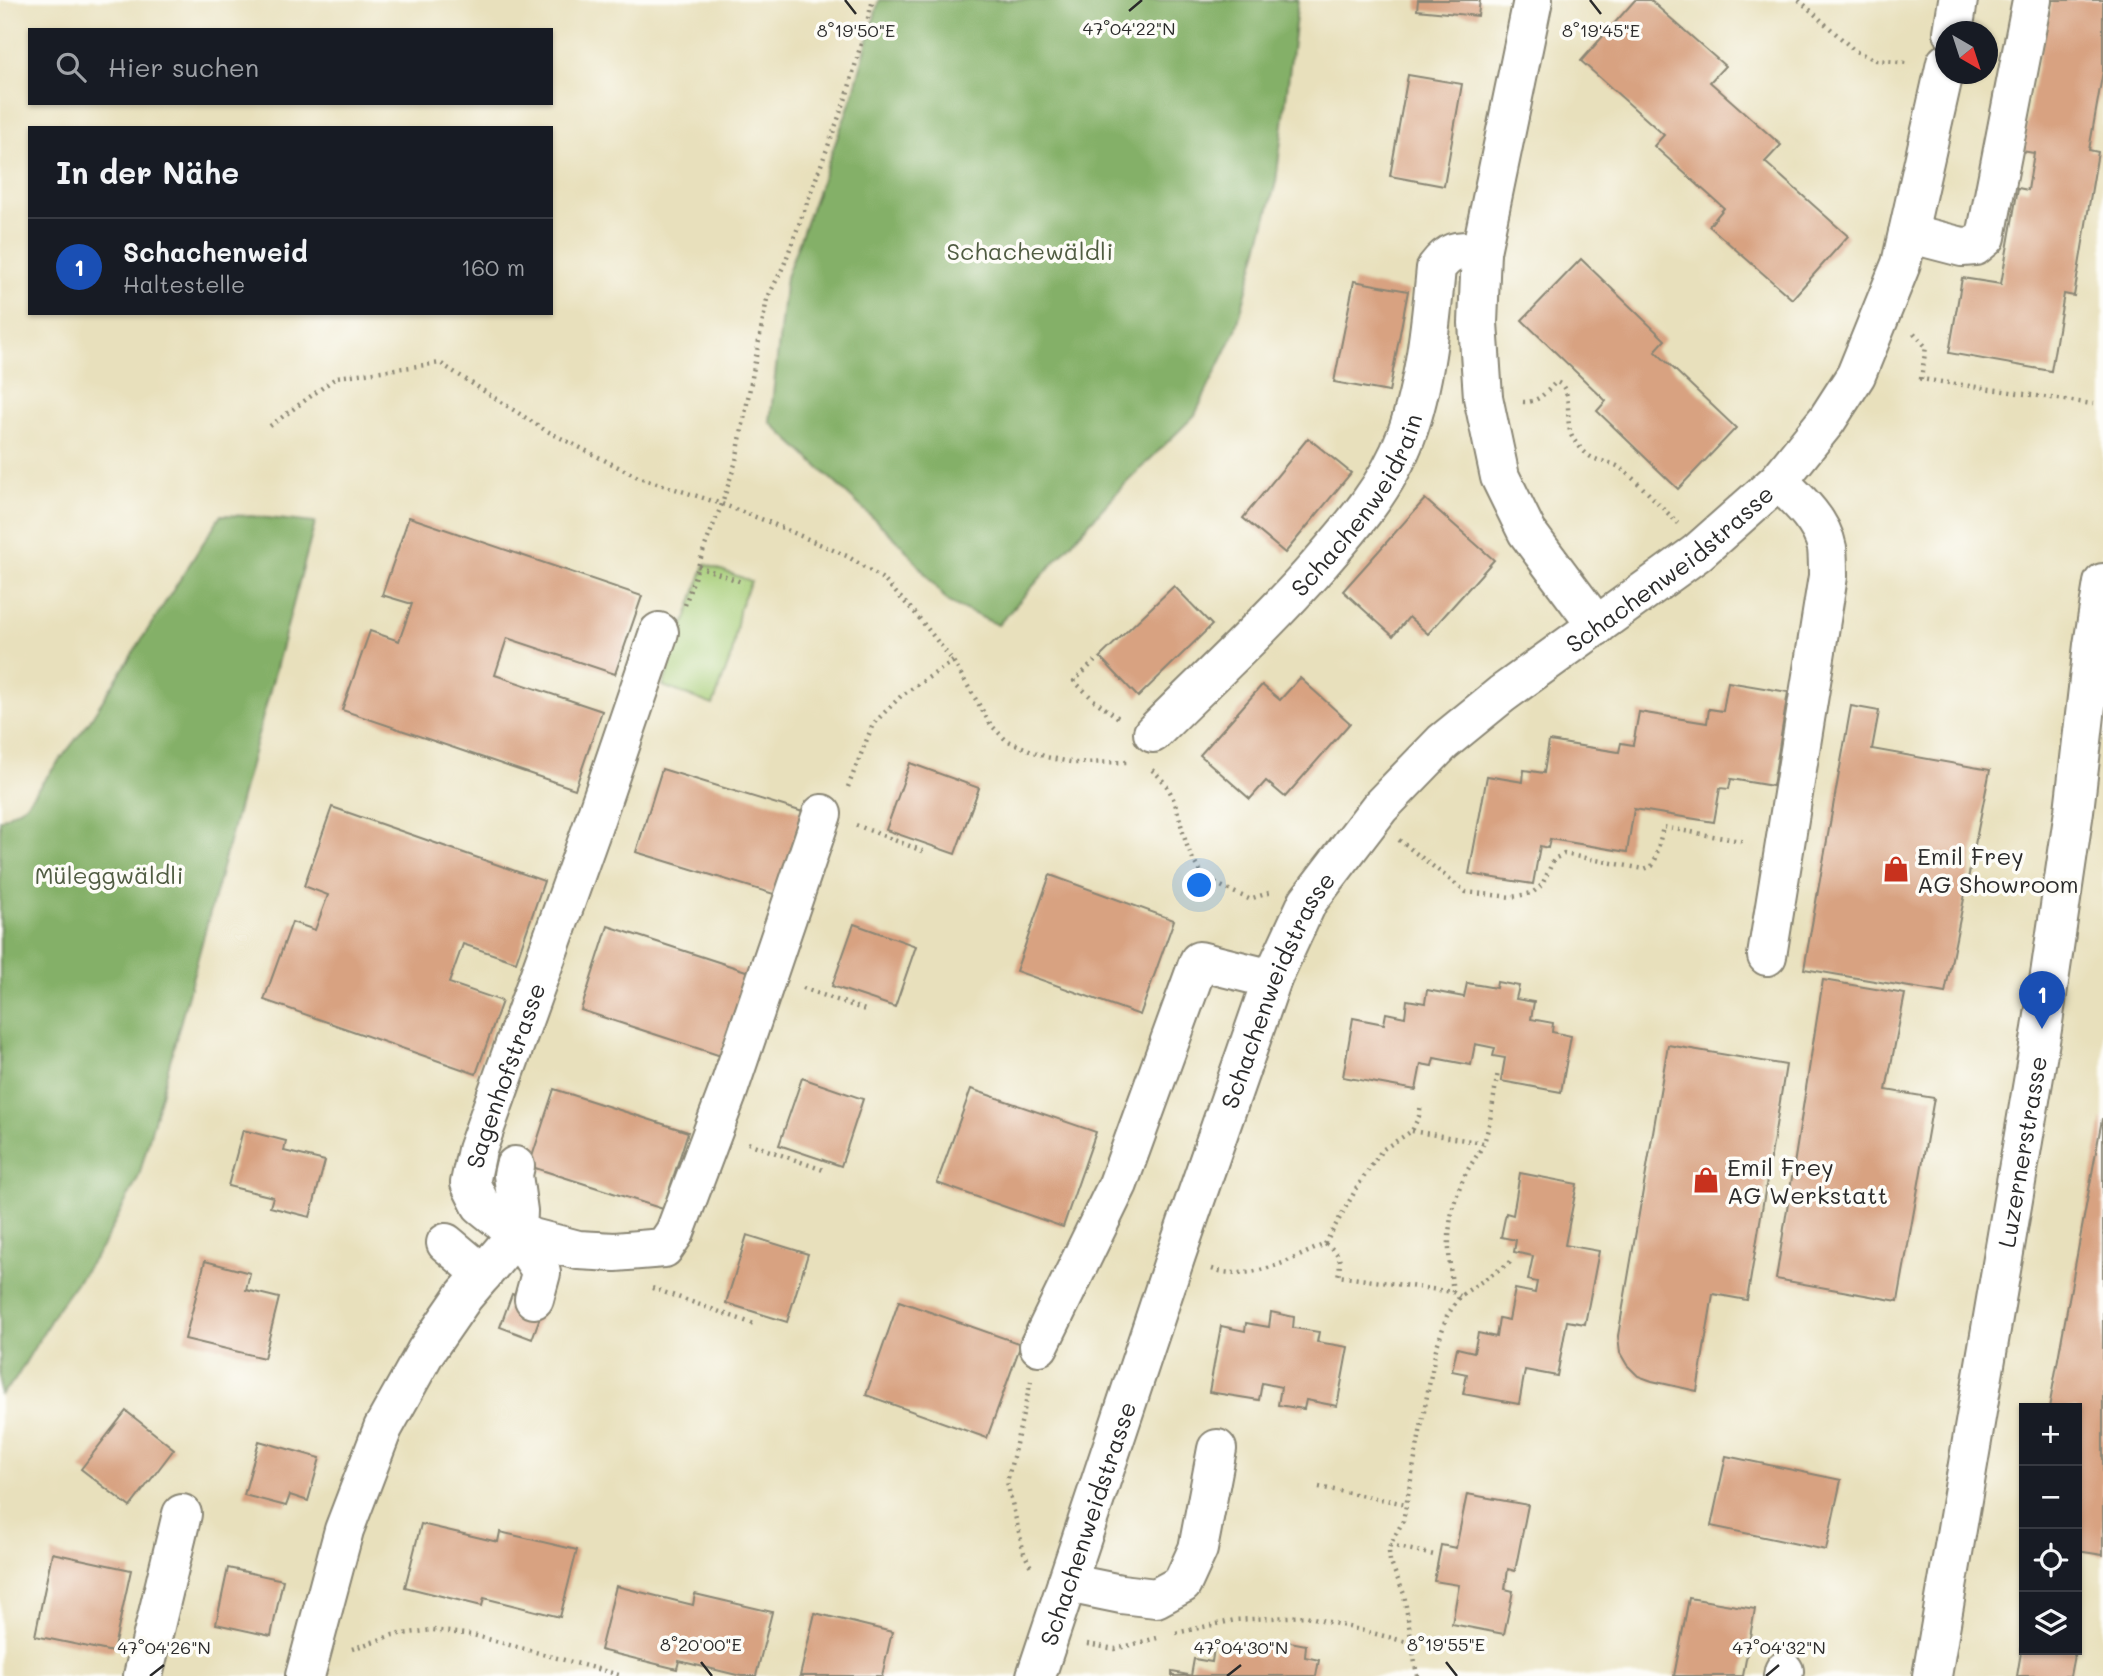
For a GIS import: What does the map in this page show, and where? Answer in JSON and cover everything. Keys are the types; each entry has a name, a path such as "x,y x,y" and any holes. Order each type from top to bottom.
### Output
{"street":[{"path":"1533,0 1482,252 1478,323 1484,400 1500,477 1521,521 1597,626"},
{"path":"1954,21 1958,0"},
{"path":"1908,233 1962,247 1975,246 1986,237 2032,0"},
{"name":"Schachenweidstrasse","path":"1036,1676 1175,1255 1272,979 1308,901 1380,807 1443,741 1502,694 1697,553 1779,481 1827,420 1856,374 1901,264 1908,233 1928,63"},
{"name":"Schachenweidrain","path":"1145,754 1356,524 1382,485 1406,437 1420,387 1436,268 1454,251 1482,252"},
{"name":"Schachenweidstrasse","path":"1767,956 1828,576 1827,546 1820,529 1779,481"},
{"name":"Luzernerstrasse","path":"1932,1676 2042,1029 2074,811 2103,583"},
{"name":"Sagenhofstrasse","path":"517,1234 481,1205 470,1184 477,1150 590,834 671,622"},
{"path":"517,1234 578,1250 615,1252 664,1248 675,1232 767,975 829,815"},
{"path":"1039,1346 1118,1184 1199,961 1272,979"},
{"path":"514,1166 517,1234 540,1269 534,1299"},
{"path":"305,1676 344,1530 383,1428 426,1351 464,1296 517,1234"},
{"path":"446,1243 483,1273"},
{"path":"1066,1583 1156,1598 1182,1584 1198,1549 1216,1449"},
{"path":"143,1676 182,1514"}],"path":[{"path":"671,622 698,566 722,505 736,461 767,299 784,265 847,95 873,0"},
{"path":"1799,0 1855,51 1876,60 1928,63"},
{"path":"1909,327 1926,347 1922,379 2093,404"},
{"path":"270,426 337,377 440,363 545,430 638,477 722,505 847,556 883,579 916,614 953,661 991,725 1006,740 1046,757 1075,763 1145,754"},
{"path":"1484,400 1530,403 1556,382 1560,383 1567,395 1568,426 1572,438 1590,457 1617,466 1648,494"},
{"path":"698,566 744,583"},
{"path":"925,852 829,815 873,724 901,696 953,661"},
{"path":"1095,661 1074,681 1129,725 1154,771 1167,784 1176,802 1195,864 1224,888 1249,899 1274,891"},
{"path":"1410,848 1466,891 1512,897 1532,893 1542,885 1554,859 1564,854 1644,869 1652,866 1663,827 1784,848"},
{"path":"767,975 865,1010"},
{"path":"1453,1292 1449,1261 1449,1222 1453,1203 1466,1172 1480,1153 1498,1072"},
{"path":"1175,1255 1238,1275 1255,1272 1325,1244 1382,1150 1412,1131 1421,1104"},
{"path":"713,1131 826,1171"},
{"path":"1412,1131 1483,1143"},
{"path":"1325,1244 1339,1256 1338,1276 1453,1292 1460,1296"},
{"path":"615,1252 628,1279 754,1324"},
{"path":"1417,1676 1404,1594 1390,1561 1390,1545 1403,1521 1436,1349 1447,1316 1460,1296 1512,1261"},
{"path":"672,1295 675,1285"},
{"path":"1024,1553 1007,1482 1039,1346"},
{"path":"1319,1487 1406,1504"},
{"path":"1390,1545 1434,1555"},
{"path":"1173,1634 1235,1620 1306,1616 1411,1643"},
{"path":"349,1651 393,1635 433,1630 473,1635 623,1676"},
{"path":"1049,1638 1115,1649 1161,1637"}],"green space":[{"name":"Schachewäldli","path":"879,0 1298,0 1276,182 1236,330 1195,415 1119,490 998,625 948,602 901,544 770,422 786,277 853,95"},
{"name":"Müleggwäldli","path":"221,515 315,523 139,1176 102,1247 57,1309 15,1380 0,1395 0,820 25,805 87,725"},
{"path":"705,564 751,581 740,606 732,654 713,705 663,686"}],"building":[{"path":"1418,0 1480,0 1478,16 1417,10"},
{"path":"1635,0 1650,0 1725,66 1710,82 1781,145 1765,162 1848,236 1792,299 1709,226 1724,208 1654,146 1664,135 1581,61"},
{"path":"2052,0 2103,0 2103,71 2089,150 2098,152 2074,296 2064,294 2051,371 1949,353 1962,278 2001,284 2018,188 2028,190 2034,153 2022,151 2046,18 2049,18"},
{"path":"1408,75 1462,84 1444,186 1390,176"},
{"path":"1581,259 1665,340 1655,351 1736,428 1678,489 1597,411 1606,401 1522,320"},
{"path":"1354,281 1408,291 1389,392 1334,382"},
{"path":"1308,438 1351,473 1285,553 1243,518"},
{"path":"1425,499 1494,560 1428,634 1409,617 1393,636 1343,591"},
{"path":"409,517 642,596 615,674 507,638 495,675 602,711 575,789 342,710 370,631 399,641 412,604 382,595"},
{"path":"1174,586 1212,625 1138,697 1100,657"},
{"path":"1300,678 1350,723 1285,797 1266,781 1250,799 1200,755 1262,685 1280,700"},
{"path":"1728,682 1788,692 1773,786 1731,779 1729,789 1720,788 1714,822 1634,809 1627,852 1550,839 1548,848 1540,846 1533,884 1469,874 1487,776 1523,782 1524,770 1544,773 1549,741 1619,752 1621,743 1633,745 1639,712 1707,723 1709,709 1723,711"},
{"name":"Emil Frey AG Showroom","path":"1851,706 1879,711 1872,749 1990,770 1945,993 1804,969"},
{"path":"910,763 979,788 955,854 886,830"},
{"path":"662,769 803,812 777,895 636,852"},
{"path":"332,807 544,881 516,962 463,944 449,983 502,1001 476,1074 264,1000 292,922 315,930 328,895 304,886"},
{"path":"1050,875 1174,920 1140,1015 1016,971"},
{"path":"854,924 916,946 895,1007 832,986"},
{"path":"608,926 749,972 721,1056 581,1010"},
{"path":"1823,980 1905,994 1886,1090 1934,1098 1898,1301 1776,1279"},
{"path":"1497,982 1519,986 1516,999 1534,1002 1531,1019 1553,1023 1552,1032 1571,1036 1561,1092 1501,1081 1505,1058 1493,1056 1495,1048 1475,1044 1471,1065 1434,1058 1432,1066 1421,1064 1416,1090 1343,1077 1353,1018 1384,1024 1386,1013 1405,1017 1407,1000 1425,1003 1427,990 1464,997 1467,983 1496,988"},
{"name":"Emil Frey AG Werkstatt","path":"1668,1045 1786,1065 1747,1300 1713,1294 1697,1391 1638,1376 1620,1353 1618,1336"},
{"path":"802,1078 863,1099 841,1166 779,1145"},
{"path":"554,1089 688,1132 663,1209 529,1166"},
{"path":"971,1089 1096,1132 1063,1227 937,1183"},
{"path":"2103,1119 2103,1555 2082,1552 2082,1403 2050,1403"},
{"path":"243,1130 286,1141 284,1151 325,1161 310,1217 270,1207 273,1197 228,1186"},
{"path":"1520,1173 1577,1184 1565,1245 1599,1251 1585,1324 1567,1321 1557,1376 1525,1370 1519,1404 1463,1394 1467,1374 1452,1371 1457,1348 1474,1352 1478,1333 1496,1337 1499,1318 1509,1320 1515,1289 1535,1293 1537,1282 1528,1280 1533,1256 1514,1252 1516,1240 1501,1237 1506,1213 1513,1215"},
{"path":"747,1235 808,1254 787,1322 726,1303"},
{"path":"205,1261 250,1273 246,1290 279,1298 264,1358 185,1339"},
{"path":"512,1294 544,1306 532,1339 500,1327"},
{"path":"899,1301 1021,1344 987,1438 866,1395"},
{"path":"1271,1312 1294,1317 1293,1328 1319,1332 1317,1342 1348,1347 1337,1406 1306,1400 1304,1409 1278,1405 1281,1387 1262,1383 1259,1400 1209,1392 1221,1326 1245,1331 1246,1323 1269,1327"},
{"path":"126,1411 174,1449 130,1507 81,1469"},
{"path":"259,1441 320,1458 308,1501 290,1495 286,1506 244,1495"},
{"path":"1726,1456 1841,1480 1826,1550 1711,1526"},
{"path":"1467,1494 1528,1505 1515,1571 1508,1569 1505,1589 1513,1591 1504,1634 1452,1624 1459,1585 1434,1581 1441,1545 1456,1548"},
{"path":"421,1524 498,1542 500,1532 577,1550 560,1617 484,1598 482,1606 405,1587"},
{"path":"52,1553 131,1570 113,1652 35,1636"},
{"path":"228,1568 283,1580 271,1636 216,1624"},
{"path":"616,1586 693,1605 695,1594 772,1612 756,1676 741,1676 679,1661 677,1669 600,1650"},
{"path":"1689,1598 1755,1609 1743,1676 1674,1676"},
{"path":"815,1613 892,1632 882,1676 800,1676"},
{"path":"1285,1641 1306,1645 1305,1657 1319,1660 1316,1676 1191,1676 1194,1659 1212,1662 1214,1648 1248,1654 1250,1643 1284,1649"},
{"path":"2020,1655 2074,1655 2070,1676 2017,1676"},
{"path":"1172,1672 1189,1675 1189,1676 1172,1676"}],"place":[{"name":"Emil Frey AG Showroom","path":"1896,869"},
{"name":"Schachenweid","path":"2042,1029"},
{"name":"Emil Frey AG Werkstatt","path":"1706,1180"}]}
